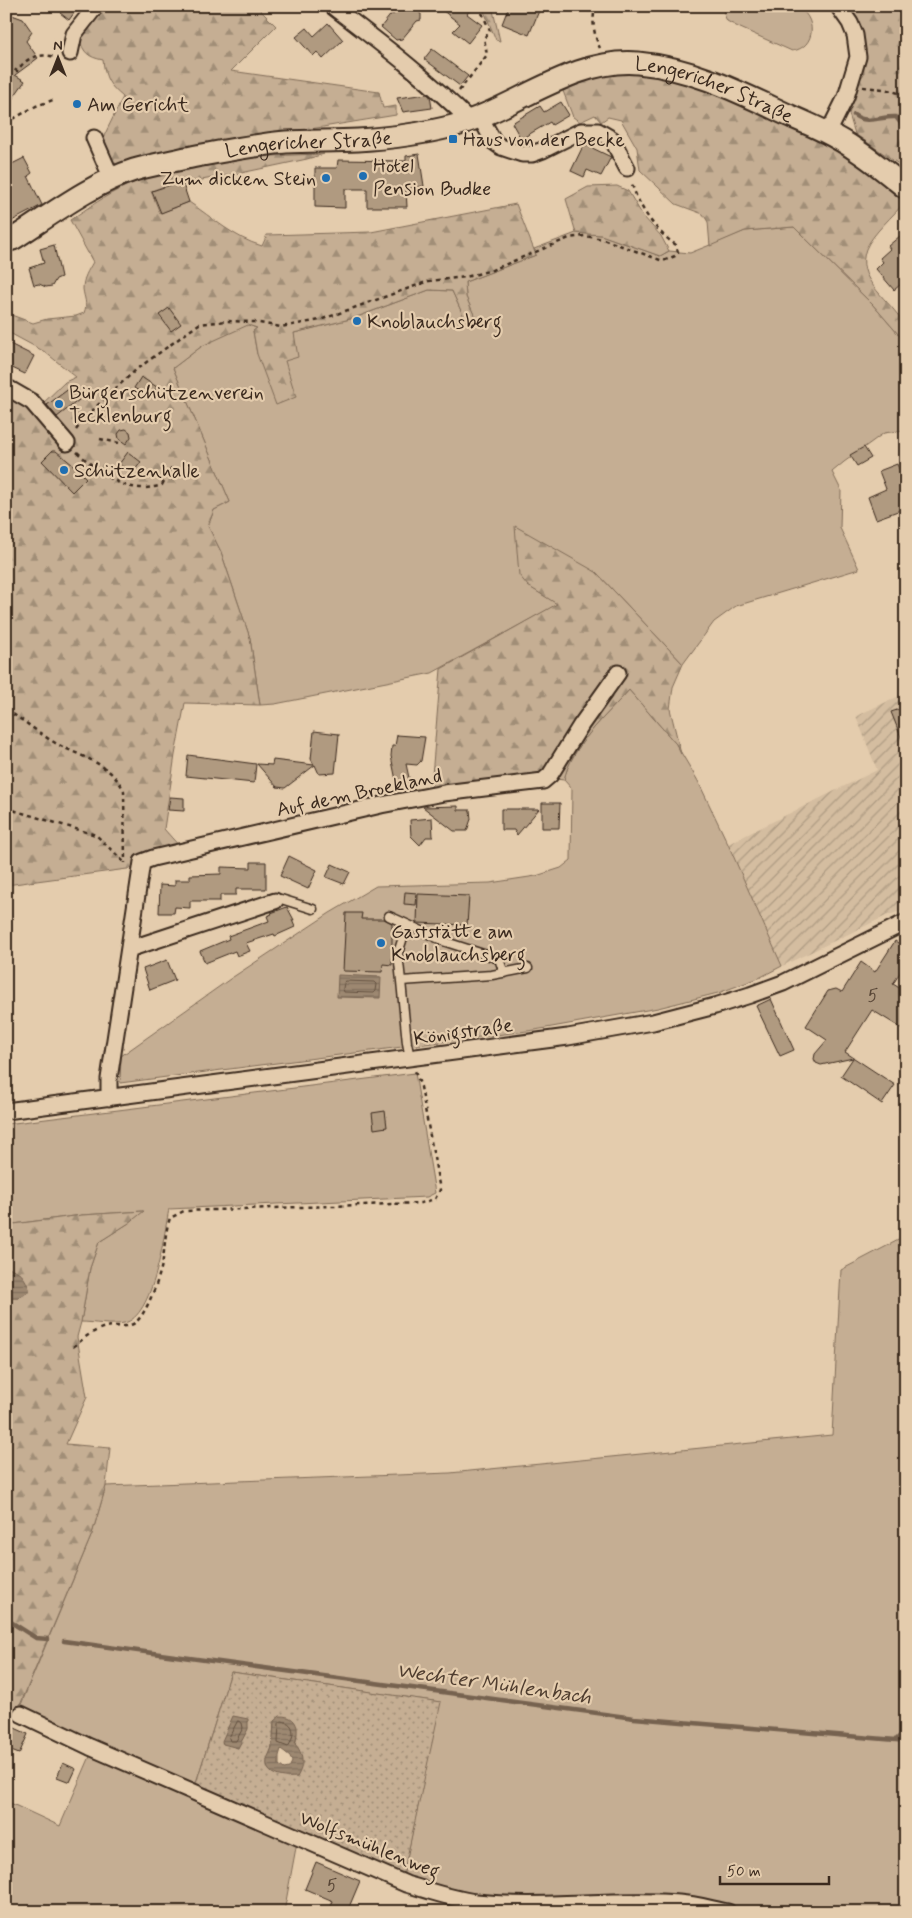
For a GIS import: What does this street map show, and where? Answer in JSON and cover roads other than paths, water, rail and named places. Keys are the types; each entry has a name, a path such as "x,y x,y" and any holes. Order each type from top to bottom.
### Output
{"main road":[{"name":"Lengericher Straße","path":"6,242 70,202 133,170 285,142 359,140 407,135 474,119 544,86 576,74 605,66 635,63 659,65 721,84 828,133 855,148 906,188"}],"street":[{"path":"70,53 74,34 96,6"},
{"path":"332,6 378,41 450,102 474,119 494,142 501,147 522,154 532,154 581,131 598,131 612,139 627,168"},
{"path":"828,133 846,97 858,57 852,29 838,6"},
{"path":"94,138 112,179"},
{"path":"6,387 32,402 67,443"},
{"name":"Auf dem Broekland","path":"109,1098 109,1079 142,862 381,805 444,793 542,781 550,775 581,725 618,673"},
{"path":"129,949 275,901"},
{"name":"Königstraße","path":"6,1111 568,1037 653,1022 715,1006 783,982 906,922"},
{"name":"Wolfsmühlenweg","path":"21,1714 90,1747 406,1884 447,1897 476,1902 509,1904 680,1903 728,1912"}],"lane":[{"path":"275,901 281,899 313,909"},
{"path":"389,916 446,942 499,959 504,973"},
{"path":"407,924 398,953 410,1058"},
{"path":"401,981 504,973 528,968"}],"water":[{"path":"338,975 381,977 380,998 337,997"},
{"path":"6,1268 19,1272 30,1291 18,1298 6,1298"},
{"path":"233,1716 248,1719 248,1729 238,1748 223,1744 222,1741"},
{"path":"280,1716 286,1717 291,1718 296,1725 295,1744 302,1760 301,1769 297,1777 277,1775 272,1773 267,1766 273,1742 274,1721","holes":["281,1749 290,1756 292,1762 289,1768 284,1769 279,1765"]}],"waterway":[{"name":"Wechter Mühlenbach","path":"854,115 869,120 896,117 906,130"},
{"name":"Wechter Mühlenbach","path":"6,1619 36,1638 48,1639"},
{"name":"Wechter Mühlenbach","path":"64,1641 634,1718 896,1740 905,1731 906,1718"},
{"name":"Wechter Mühlenbach","path":"896,1740 906,1741"}],"place":[{"name":"Am Gericht","path":"77,104"},
{"name":"Haus von der Becke","path":"453,139"},
{"name":"Hotel Pension Budke","path":"363,176"},
{"name":"Zum dicken Stein","path":"326,178"},
{"name":"Knoblauchsberg","path":"357,321"},
{"name":"Bürgerschützenverein Tecklenburg","path":"59,404"},
{"name":"Schützenhalle","path":"64,470"},
{"name":"Gaststätte am Knoblauchsberg","path":"381,943"}]}
